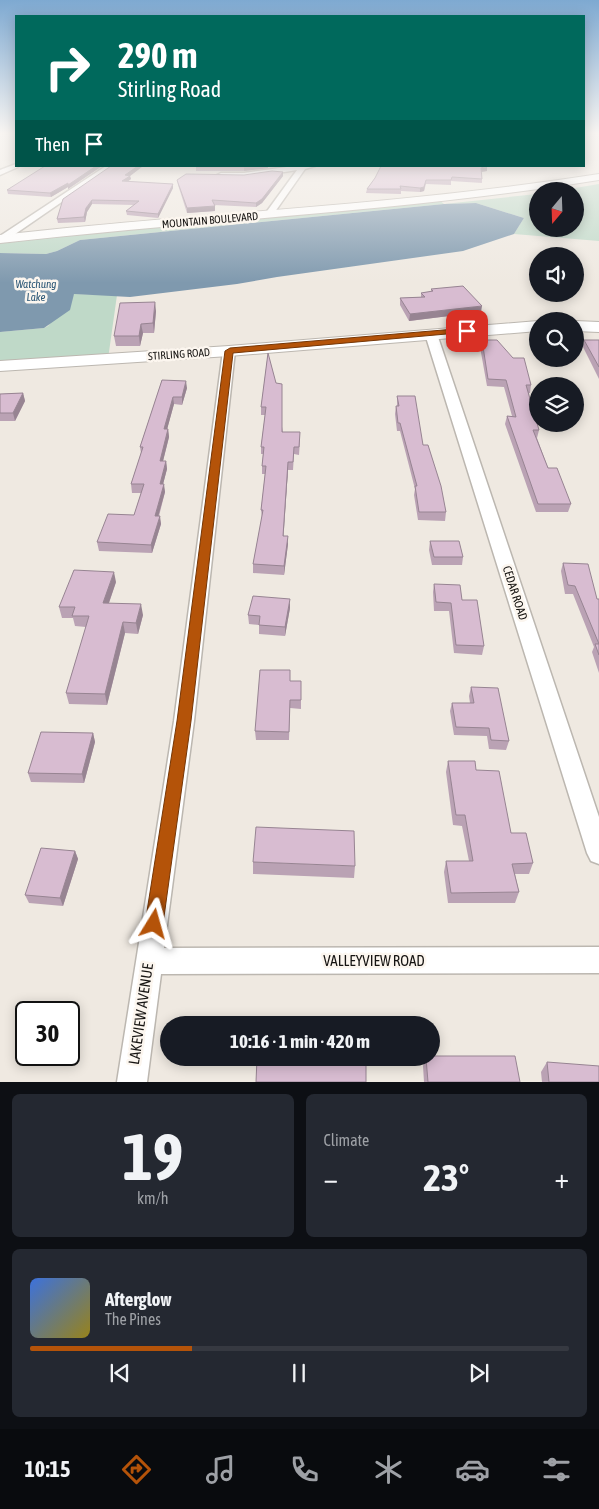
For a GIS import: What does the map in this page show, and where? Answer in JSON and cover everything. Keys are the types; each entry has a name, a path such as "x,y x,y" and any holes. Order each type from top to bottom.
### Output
{"street":[{"path":"1,239 86,182"},
{"path":"269,214 292,182"},
{"name":"MOUNTAIN BOULEVARD","path":"1,239 438,199 565,182"},
{"path":"584,326 599,327"},
{"name":"STIRLING ROAD","path":"0,366 230,351 529,327"},
{"name":"CEDAR ROAD","path":"431,334 599,853"},
{"name":"LAKEVIEW AVENUE","path":"132,1082 184,721 230,351"},
{"name":"VALLEYVIEW ROAD","path":"148,962 599,960"}],"green space":[{"path":"599,184 599,241 563,238 584,238 584,186"},
{"path":"529,195 529,235 514,234 524,218 476,203 444,204"},
{"path":"438,199 444,204 80,240 46,254 0,253 0,239"},
{"path":"74,294 117,295 108,359 0,366 0,332 48,326"}],"water":[{"name":"Watchung Lake","path":"476,203 524,218 514,234 463,251 237,284 130,297 74,294 70,310 44,328 0,332 0,253 46,254 80,240 444,204"}],"building":[{"path":"19,182 72,182 50,193 7,190"},
{"path":"87,182 173,184 158,214 126,211 139,201 92,200 86,208 84,217 57,219 63,199"},
{"path":"178,182 275,182 262,199 256,203 212,200 215,206 187,208"},
{"path":"372,182 425,182 424,187 420,188 400,186 401,189 367,189"},
{"path":"463,286 482,306 410,314 400,298 425,297 421,293 433,291 431,289"},
{"path":"155,302 153,323 141,324 139,336 114,336 120,303"},
{"path":"482,340 497,340 513,358 524,358 529,377 529,385 526,385 529,395 529,432 534,432 548,468 557,468 571,504 538,504 507,416 516,417 506,380 488,379"},
{"path":"584,340 599,340 599,367"},
{"path":"268,353 276,383 282,384 282,432 300,432 299,447 294,447 293,462 288,462 283,536 288,536 284,566 253,564 263,510 261,510 266,466 262,466 264,447 261,447 266,407 261,407"},
{"path":"162,380 186,381 182,397 173,397 164,429 168,429 160,461 166,461 160,484 164,484 155,516 160,516 151,545 97,542 108,514 134,515 144,484 131,484 143,447 140,447"},
{"path":"23,393 13,413 0,413 0,394"},
{"path":"397,396 415,396 423,445 428,445 441,486 446,512 419,512 415,486 417,486 400,423 398,423 396,406 399,406"},
{"path":"430,541 459,541 463,557 434,557"},
{"path":"563,563 588,564 597,599 599,599 599,644 575,586 568,585"},
{"path":"74,570 114,572 103,603 141,604 136,623 123,622 105,694 66,693 89,616 72,616 75,607 59,607"},
{"path":"434,584 460,585 462,600 477,600 484,646 456,645 451,603 436,602"},
{"path":"253,596 290,599 285,627 259,625 260,616 248,615"},
{"path":"595,644 599,644 599,655"},
{"path":"260,670 290,670 290,681 301,681 301,700 290,700 289,732 255,731"},
{"path":"471,687 498,688 509,741 491,740 489,728 456,727 452,703 474,703"},
{"path":"41,732 93,733 82,774 28,773"},
{"path":"448,761 475,761 476,770 499,771 511,833 526,833 533,863 512,864 519,892 451,893 446,861 473,861 465,815 456,815"},
{"path":"256,827 354,831 355,866 253,862"},
{"path":"41,848 75,851 60,898 25,895"},
{"path":"440,1056 515,1056 520,1082 428,1082 427,1066 440,1066"},
{"path":"547,1062 599,1066 599,1082 549,1082"},
{"path":"257,1066 366,1066 366,1082 256,1082"}],"route":[{"path":"154,924 184,721 230,351 467,331"}]}
